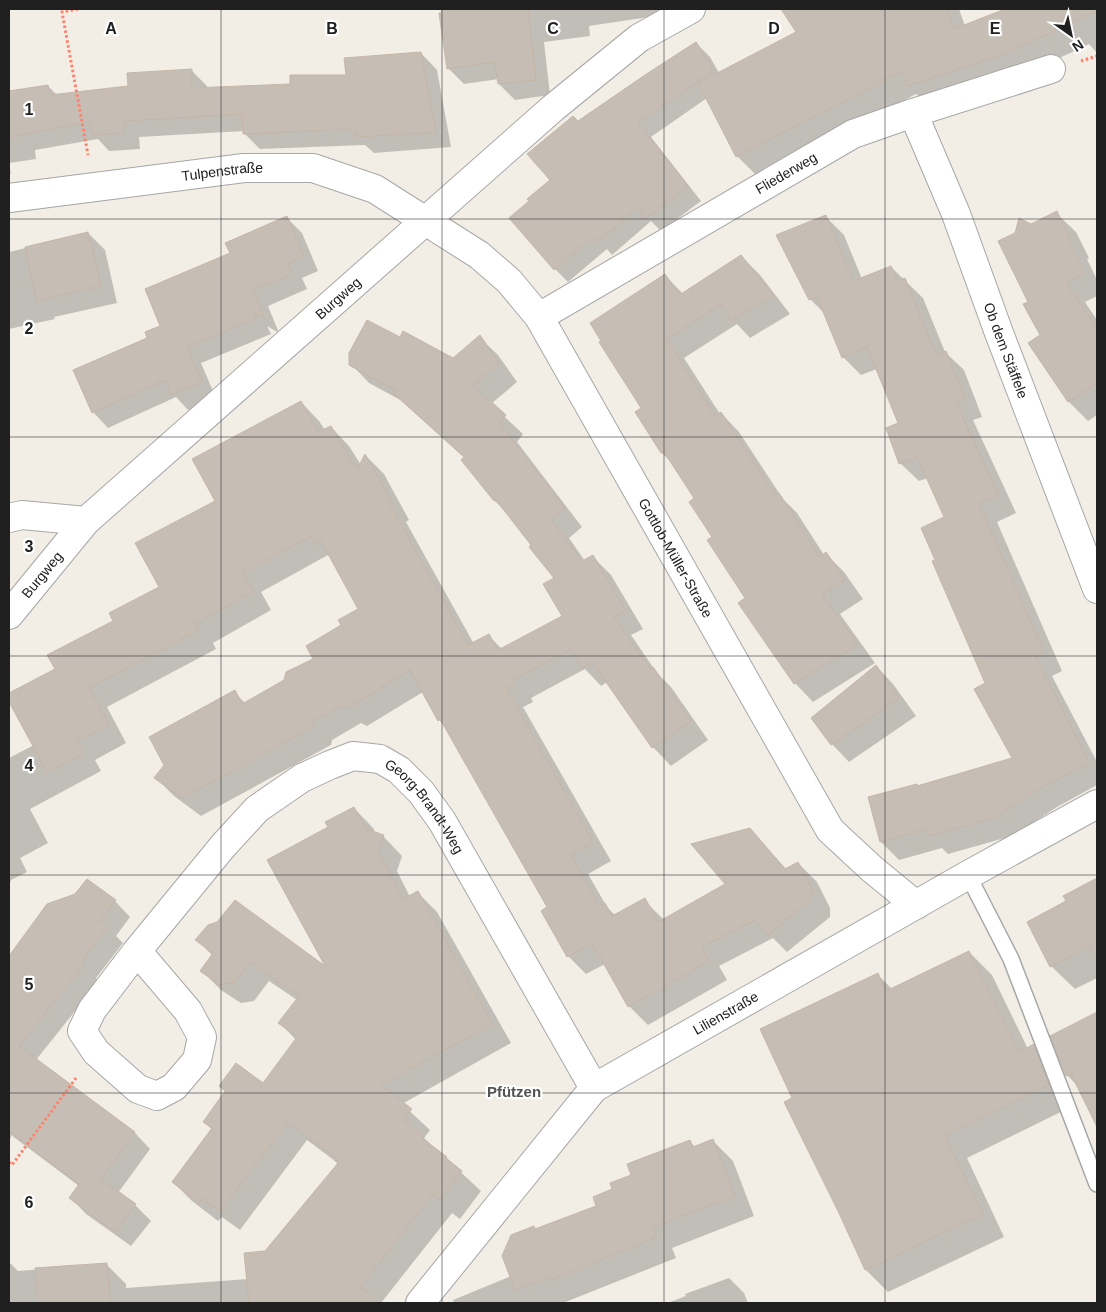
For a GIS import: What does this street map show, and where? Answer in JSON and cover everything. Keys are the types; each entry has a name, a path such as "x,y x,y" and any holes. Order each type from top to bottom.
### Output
{"street":[{"name":"Burgweg","path":"9,615 86,521 553,108 639,38 691,9"},
{"name":"Fliederweg","path":"539,317 853,134 1051,69"},
{"name":"Ob dem Stäffele","path":"913,113 956,214 999,333 1096,581"},
{"name":"Tulpenstraße","path":"9,198 244,168 313,168 375,189 425,221"},
{"name":"Gottlob-Müller-Straße","path":"425,221 479,255 510,281 539,317 830,830 872,870 916,905"},
{"path":"9,518 22,515 86,521"},
{"name":"Georg-Brandt-Weg","path":"137,951 188,1012 202,1037 197,1060 174,1087 156,1096 138,1090 96,1052 82,1031 92,1010 137,951 223,846 257,808 302,778 330,765 353,756 380,759 399,770 421,792 442,821 594,1088"},
{"name":"Lilienstraße","path":"420,1303 594,1088 968,875 1097,804"}],"lane":[{"path":"968,875 1011,959 1097,1184"}],"path":[{"path":"78,9 62,12 94,186"},
{"path":"9,1162 12,1165 96,1052"}],"building":[{"path":"441,9 528,9 536,80 498,84 495,62 447,69 439,13 442,13"},
{"path":"781,9 947,9 954,29 1005,9 1097,9 1097,11 1007,53 907,86 902,71 736,157 698,83 796,32"},
{"path":"696,42 714,70 638,123 688,186 646,219 638,207 598,242 593,236 554,270 509,218 529,201 527,199 550,180 527,154 573,116 578,121"},
{"path":"421,52 436,132 357,137 356,132 350,132 350,129 243,134 242,114 124,121 124,133 92,135 90,122 9,137 9,91 48,85 50,95 128,86 127,73 192,69 192,88 290,84 290,75 346,75 344,58"},
{"path":"1057,211 1085,273 1066,282 1097,328 1097,383 1068,402 1028,343 1040,335 1023,304 1028,302 998,241 1015,233 1019,218 1031,224"},
{"path":"826,215 853,281 891,266 898,281 905,278 936,355 946,351 965,398 956,402 998,495 979,504 1044,652 1035,657 1089,762 1039,789 994,818 929,836 927,829 880,842 868,797 917,784 917,786 1012,758 974,689 985,683 932,561 935,560 921,528 944,517 917,457 899,464 886,428 898,423 867,347 842,358 817,297 809,300 776,235"},
{"path":"287,216 304,256 288,263 292,274 253,290 265,319 254,313 256,318 187,347 202,382 171,395 165,380 92,413 73,370 147,338 145,332 160,326 145,289 230,253 225,243"},
{"path":"88,232 101,286 37,301 25,247"},
{"path":"741,255 773,295 731,321 721,304 667,339 715,416 721,412 775,495 779,493 820,557 826,552 845,580 822,595 858,644 794,684 738,603 745,598 707,540 712,537 689,502 694,498 664,452 661,453 635,412 641,408 599,342 601,341 590,323 665,274 677,292 679,291 681,294"},
{"path":"367,320 400,337 403,331 453,358 480,335 499,363 473,385 506,415 499,423 565,508 551,519 582,561 593,555 625,610 614,617 650,669 653,667 691,721 652,748 592,662 582,668 571,649 513,680 515,683 506,688 593,842 571,855 599,906 605,903 612,916 645,898 658,922 725,884 691,844 750,828 785,869 798,862 812,888 812,898 768,935 755,920 702,947 709,961 628,1007 592,943 567,957 541,911 547,907 410,670 348,708 342,706 314,721 313,727 182,798 154,778 164,765 149,737 235,690 242,704 284,680 286,672 313,659 306,646 341,625 338,620 358,609 321,541 315,544 311,536 243,573 253,591 195,624 199,630 89,688 109,724 77,741 84,753 47,772 9,702 9,693 55,669 47,655 113,621 109,613 159,587 135,543 215,501 192,459 301,401 318,432 331,426 357,470 365,454 392,502 389,503 468,645 489,634 498,650 562,616 543,584 554,578 529,547 531,545 496,500 494,501 461,460 464,457 393,393 397,391 349,365 349,353"},
{"path":"876,665 899,698 831,745 811,718"},
{"path":"354,807 366,829 384,835 378,851 403,899 418,891 492,1024 381,1085 412,1109 403,1120 462,1171 440,1200 433,1194 360,1287 379,1303 249,1303 244,1253 265,1251 338,1163 334,1160 336,1158 288,1122 220,1212 202,1198 199,1203 172,1182 212,1128 203,1122 225,1091 219,1086 236,1063 263,1083 297,1037 278,1023 299,996 250,962 235,982 220,985 200,971 213,953 195,940 208,925 217,922 235,900 325,966 267,860 328,827 325,822"},
{"path":"1097,878 1097,958 1090,945 1050,967 1027,922 1066,901 1063,896"},
{"path":"87,879 116,900 100,920 108,926 81,962 84,964 19,1046 135,1132 101,1179 136,1204 115,1232 69,1198 79,1184 9,1131 9,956 47,904 75,894"},
{"path":"969,951 1019,1052 1034,1044 1049,1085 945,1136 983,1214 865,1270 784,1102 792,1098 760,1029 878,973 886,991"},
{"path":"1097,1012 1097,1127 1071,1074 1066,1076 1050,1036"},
{"path":"713,1139 735,1196 653,1227 657,1237 551,1280 550,1277 515,1290 502,1256 511,1235 534,1226 535,1229 596,1206 593,1197 612,1189 610,1183 631,1175 627,1164 690,1140 693,1147"},
{"path":"107,1263 110,1303 38,1303 35,1268"}],"district":[{"name":"Pfützen","path":"514,1092"}]}
